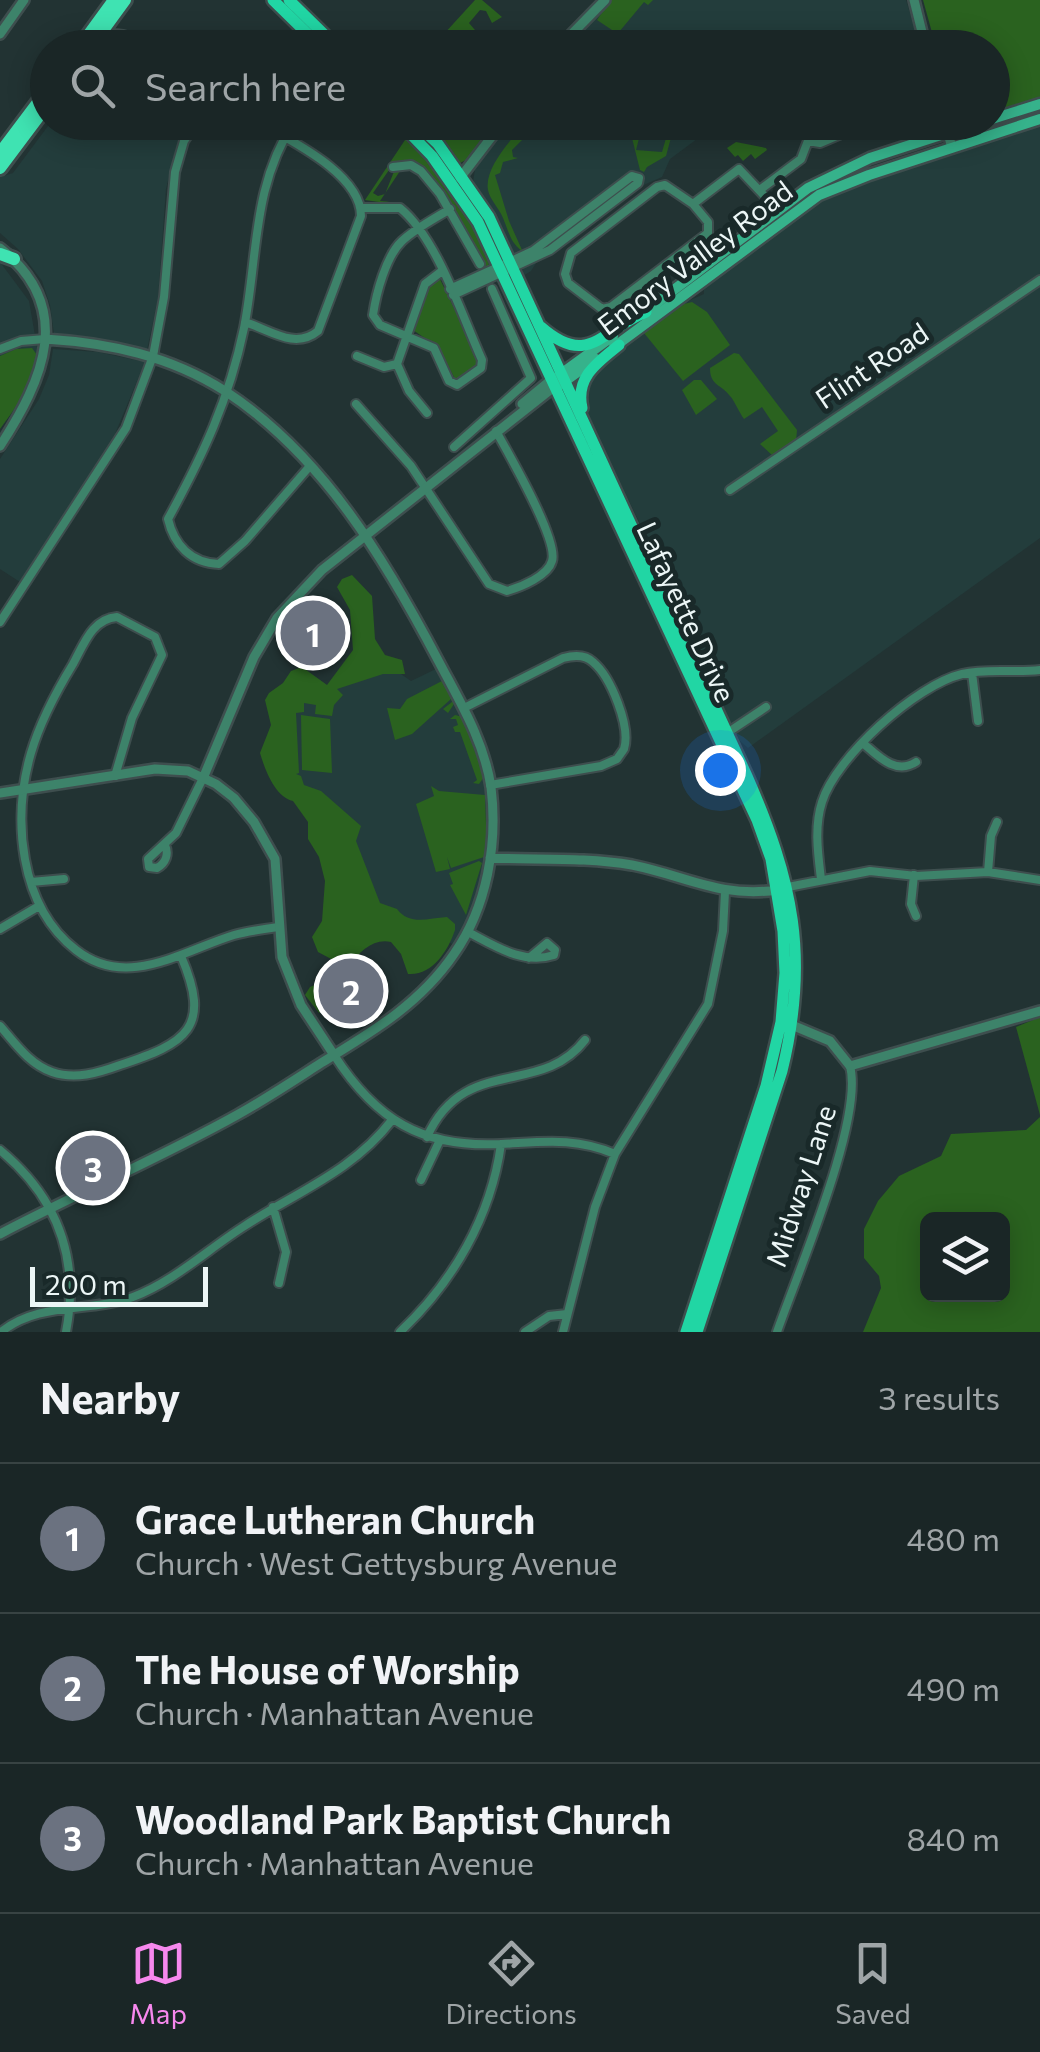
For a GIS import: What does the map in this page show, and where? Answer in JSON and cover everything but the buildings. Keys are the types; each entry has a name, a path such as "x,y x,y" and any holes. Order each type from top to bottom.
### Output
{"highway":[{"path":"94,30 125,0"},
{"path":"101,30 115,6"},
{"path":"0,152 30,113"},
{"path":"0,168 30,130"}],"main road":[{"path":"273,0 304,30"},
{"path":"289,0 320,30"},
{"path":"1010,113 1040,104"},
{"name":"Emory Valley Road","path":"1010,130 1040,120"},
{"name":"Lafayette Drive","path":"416,140 458,180"},
{"name":"Lafayette Drive","path":"434,140 538,325 557,381 627,518 722,736 783,889 786,1023 782,1071 686,1332"},
{"name":"Emory Valley Road","path":"557,381 808,188 916,140"},
{"name":"Emory Valley Road","path":"557,381 619,345 818,195 868,174 977,140"},
{"name":"Lafayette Drive","path":"506,268 722,736"},
{"path":"538,325 560,342 581,346 599,341 630,318 646,312"},
{"path":"619,345 590,369 582,384 580,400 626,504 627,518"},
{"name":"Lafayette Drive","path":"697,1332 721,1241"}],"street":[{"path":"0,34 24,0"},
{"path":"576,30 605,0"},
{"path":"914,0 922,30"},
{"path":"0,622 126,428 153,356 164,298 175,172 185,140"},
{"path":"283,140 258,214 245,322 226,392 206,451 168,519 172,538 182,550 205,564 219,564 229,558 309,467"},
{"path":"245,322 294,340 308,339 318,331 360,221 359,197 349,183 288,140"},
{"path":"458,180 488,140"},
{"path":"693,204 737,169 765,187 801,159 808,141 827,140"},
{"path":"950,140 952,148"},
{"path":"393,167 411,166 421,171 450,209 480,264"},
{"path":"451,292 550,250 637,184 638,177 633,176 551,240 506,268"},
{"path":"665,185 693,204 708,222 708,232 611,307 602,309 570,287 565,274 570,253 658,187 665,185"},
{"path":"361,208 400,208 418,230 442,271 482,360 481,368 463,384 453,384 434,348 376,322 372,311 395,249 418,230 450,209"},
{"path":"0,446 44,365 45,339 37,294 28,274 5,253"},
{"path":"427,413 410,391 397,364 425,284 442,271"},
{"name":"Flint Road","path":"730,490 1040,280"},
{"path":"454,447 532,378 492,289"},
{"path":"0,349 22,341 45,339 99,344 153,356 226,392 262,420 309,467 366,534 414,612 484,756 493,826 484,889 468,932 443,970 402,1012 239,1114 0,1234"},
{"path":"357,356 384,367 397,364"},
{"path":"165,845 176,832 204,776 254,657 278,618 322,570 557,381"},
{"path":"356,404 426,487 494,587 507,591 549,568 553,546 496,431"},
{"path":"115,776 132,718 162,655 155,637 117,616 97,624 61,684 37,736 23,790 24,845 30,882 39,906 56,933 79,952 116,967 138,968 233,936 278,927"},
{"path":"464,708 563,658 579,656 595,663 626,724 624,748 610,763 490,784"},
{"path":"821,879 817,836 821,802 834,777 914,696 938,683 972,673 1040,670"},
{"path":"972,673 978,721"},
{"path":"722,736 766,707"},
{"path":"864,744 895,766 916,762"},
{"path":"0,794 171,769 204,776 234,798 254,822 275,859 282,957 292,986 368,1102 392,1120 440,1140 464,1145 554,1139 585,1142 615,1154"},
{"path":"988,872 991,836 997,822"},
{"path":"490,858 621,864 724,892 751,894 870,871 914,876 988,872 1040,880"},
{"path":"914,876 912,904 916,916"},
{"path":"30,882 64,879"},
{"path":"563,1332 596,1206 615,1154 708,1004 723,931 724,892"},
{"path":"0,929 39,906"},
{"path":"468,932 529,958"},
{"path":"0,1026 34,1063 65,1075 88,1075 161,1051 181,1038 195,1009 194,985 181,956"},
{"path":"786,1023 830,1041 850,1066 1040,1011"},
{"path":"427,1137 452,1098 472,1087 559,1064 585,1040"},
{"name":"Midway Lane","path":"776,1332 840,1152 854,1090 850,1066"},
{"path":"1,1332 28,1315 101,1306 150,1289 273,1207 358,1158 392,1120"},
{"path":"421,1180 440,1140"},
{"path":"400,1332 444,1286 468,1245 498,1168 501,1144"},
{"path":"0,1150 31,1178 52,1208 69,1258 70,1308 66,1332"},
{"path":"273,1207 286,1252 279,1283"},
{"path":"525,1332 549,1316 567,1314"}],"shaded area":[{"path":"611,0 906,0 915,30 584,30"},
{"path":"1040,124 1040,538 748,748 723,711 649,542 587,415 583,392 604,360 686,302 704,294 704,286 815,203 875,177 990,140 1010,140 1010,134"},
{"path":"38,140 181,140 166,189 158,298 147,350 107,340 54,334 42,281 18,249 0,233 0,177 13,173"},
{"path":"495,140 696,140 670,159 662,177 632,190 538,260 523,276 518,257 512,256 473,182 475,169"},
{"path":"0,262 29,301 38,353 20,401 0,429"},
{"path":"53,349 98,352 145,362 115,434 20,582 0,569 0,459 39,399 49,375"},
{"path":"302,667 327,685 395,670 411,681 438,668 472,737 488,797 489,837 484,873 473,909 455,945 377,910 293,771 288,705"}],"green space":[{"path":"475,0 482,0 502,17 492,23 486,11 480,10 469,23 475,30 448,30"},
{"path":"611,0 653,0 648,5 644,2 621,30 612,30 597,20 603,11 599,12"},
{"path":"923,0 1040,0 1040,97 1010,108 1010,30 931,30"},
{"path":"1040,108 1040,115 1010,124 1010,117"},
{"path":"405,140 410,140 443,180 469,217 480,236 489,267 485,269 446,198 419,167 389,164"},
{"path":"435,140 484,140 470,158 455,162"},
{"path":"512,140 522,140 512,150 513,157 518,158 503,162 500,173 495,175 509,221 522,250 528,250 522,251 512,240 488,190 490,173"},
{"path":"632,140 639,140 636,150 662,152 666,140 670,140 666,156 644,172 640,170"},
{"path":"736,142 767,150 755,159 751,154 743,161 727,148"},
{"path":"389,164 389,170 373,193 385,194 380,201 400,205 365,200"},
{"path":"402,168 386,193 395,169"},
{"path":"439,277 479,360 479,366 462,380 456,381 439,348 413,330 428,285"},
{"path":"692,302 707,312 730,345 683,381 644,333"},
{"path":"32,348 37,355 32,375 0,429 0,356"},
{"path":"734,353 739,354 797,430 796,441 773,456 760,444 778,431 762,407 744,419 732,398 712,378 710,368"},
{"path":"694,380 701,380 717,399 696,415 682,390"},
{"path":"352,575 372,596 375,639 385,655 402,660 405,674 383,674 337,689 343,695 334,705 332,716 315,714 316,705 304,703 304,712 296,713 296,774 304,785 321,791 361,826 356,841 380,903 408,918 447,917 455,924 455,930 438,961 417,974 408,974 401,954 391,942 369,946 351,964 327,1009 319,1013 305,995 310,987 328,979 333,960 318,952 312,937 322,921 325,881 319,857 308,839 308,822 293,801 276,789 260,753 271,725 265,700 269,693 291,671 302,667 327,685 353,650 350,610 337,587 342,579"},
{"path":"442,681 456,701 448,713 443,709 451,699 412,734 395,740 387,708 400,709 407,699"},
{"path":"301,715 330,719 332,773 302,770"},
{"path":"455,715 463,717 484,777 479,784 473,783 477,780 460,732 453,727 458,725 456,719 450,719"},
{"path":"431,786 439,791 485,795 487,856 451,868 447,857 450,869 436,872 416,804 434,796"},
{"path":"482,863 466,915 450,885 453,884 449,873"},
{"path":"1040,1017 1040,1115 1016,1027"},
{"path":"1040,1117 1040,1332 863,1332 881,1288 879,1276 864,1258 864,1229 878,1201 899,1176 941,1156 951,1134 1026,1130"}],"place":[{"name":"Grace Lutheran Church","path":"313,633"},
{"name":"The House of Worship","path":"351,991"},
{"name":"Woodland Park Baptist Church","path":"93,1168"}]}
